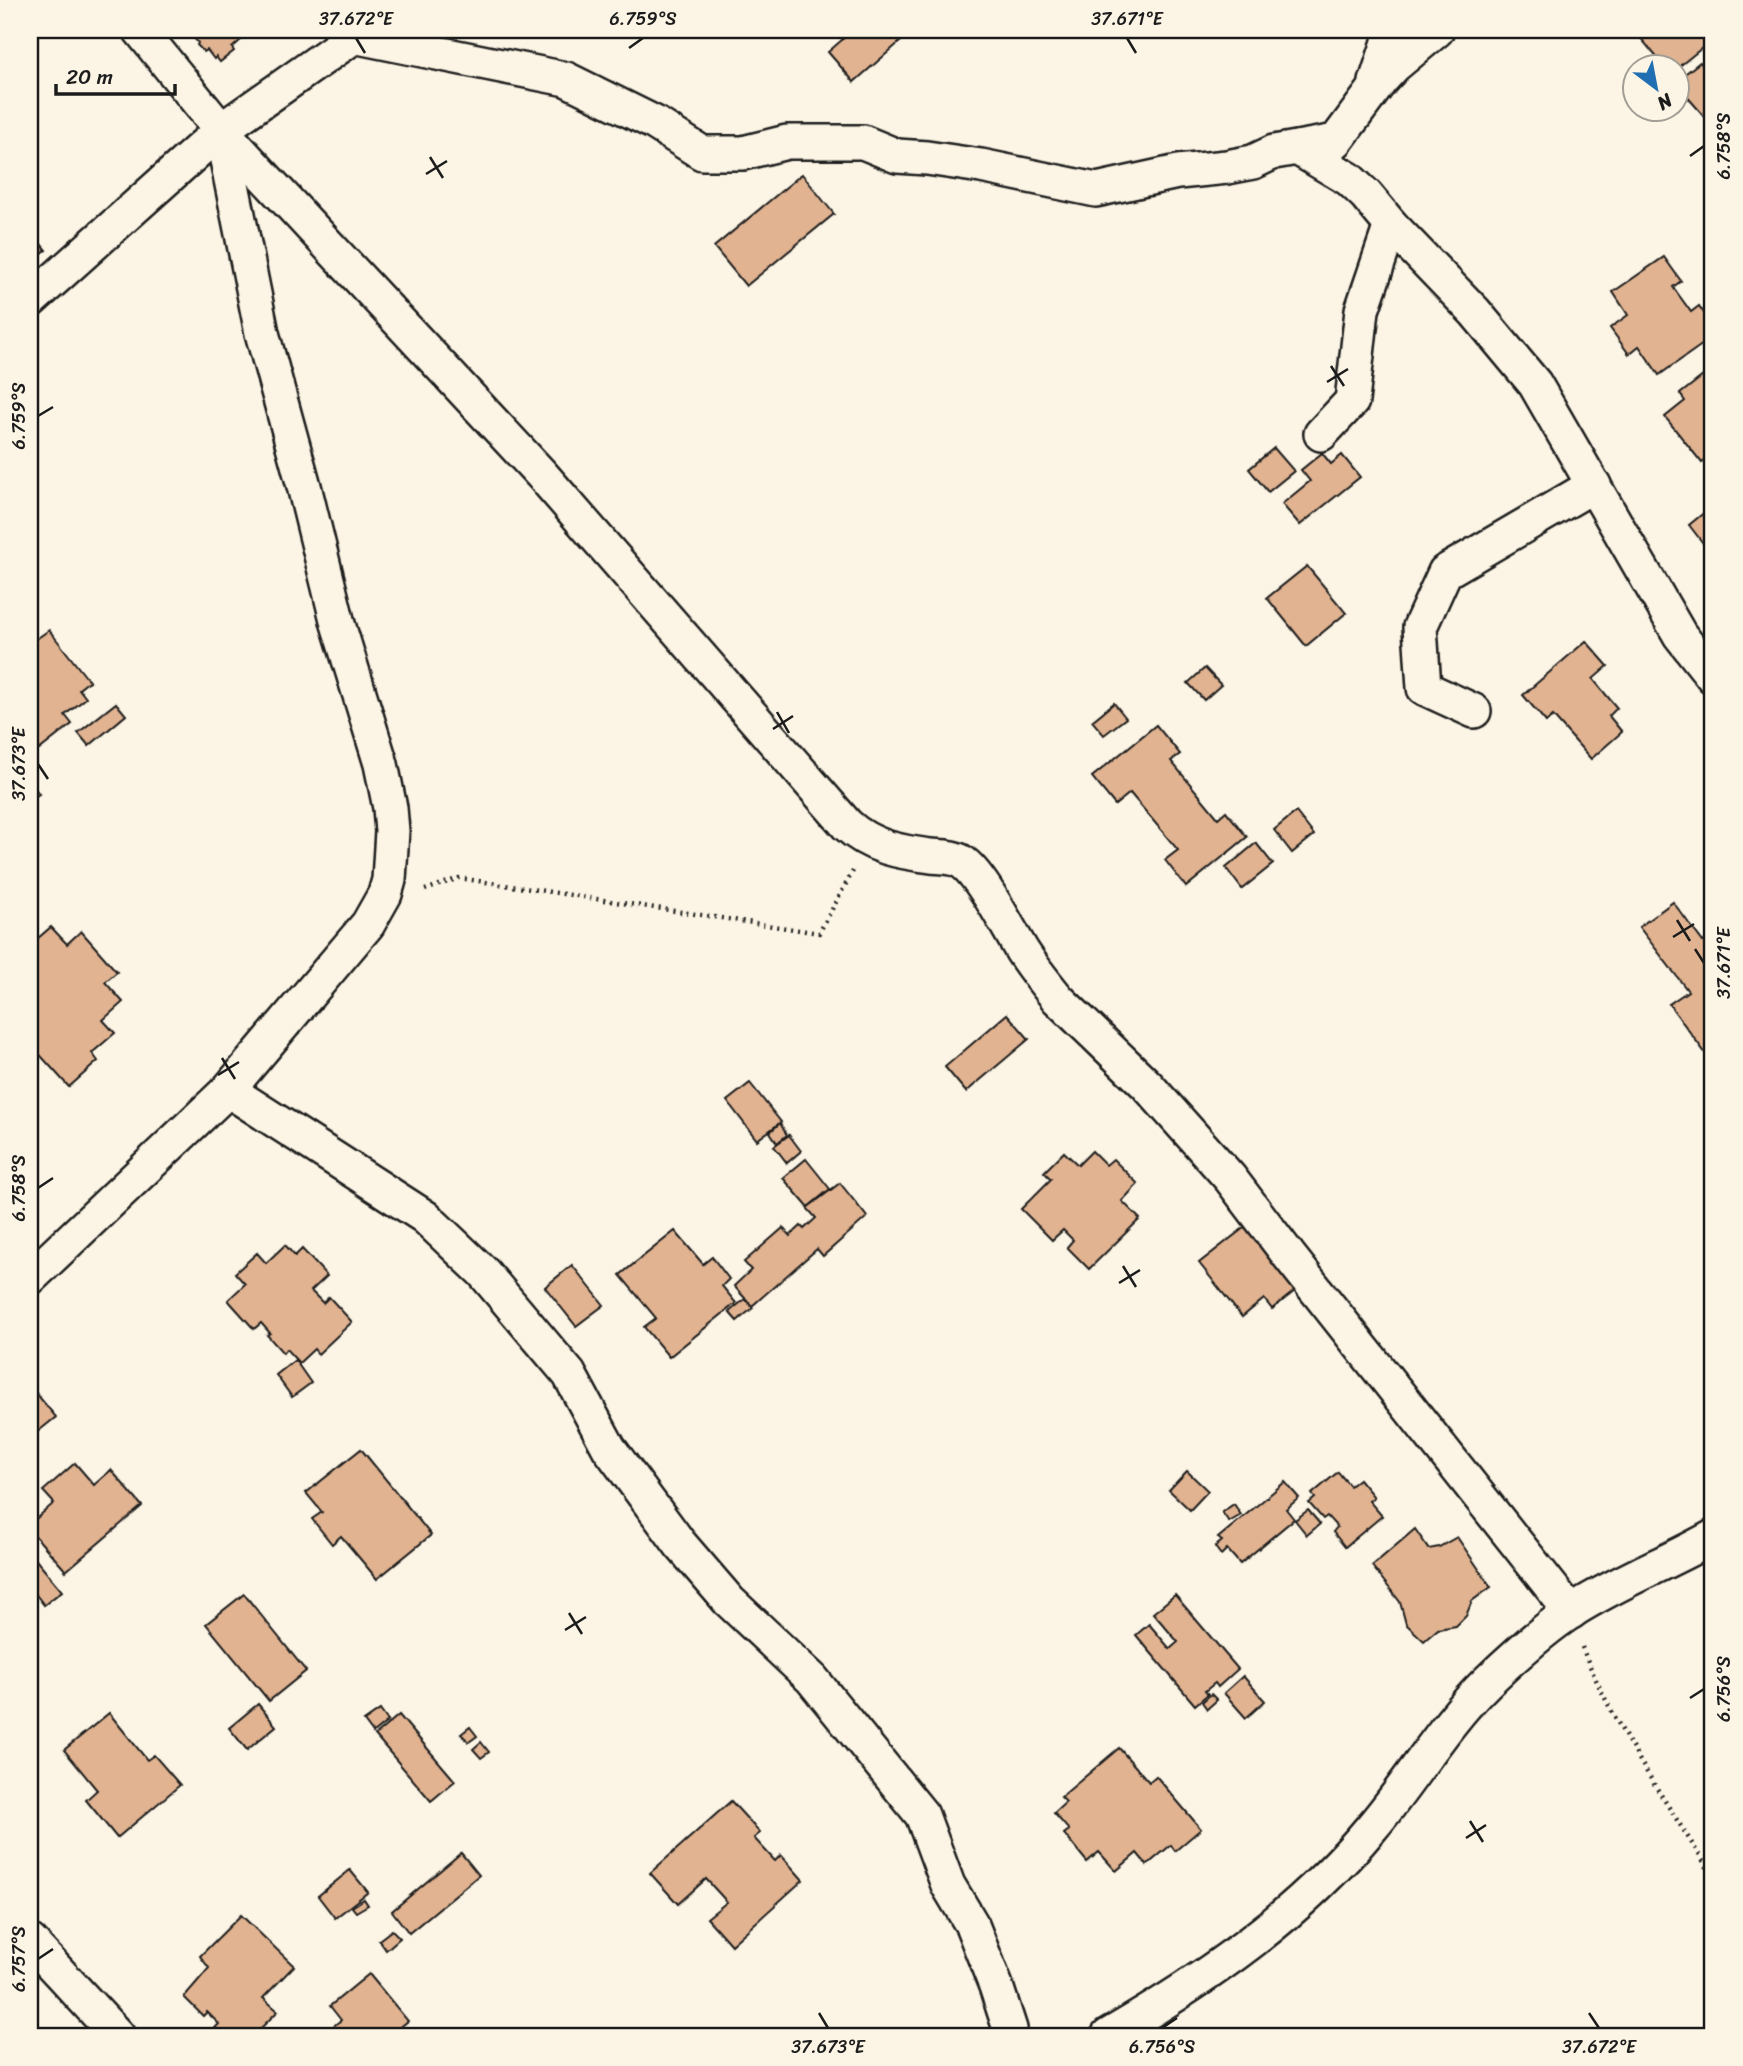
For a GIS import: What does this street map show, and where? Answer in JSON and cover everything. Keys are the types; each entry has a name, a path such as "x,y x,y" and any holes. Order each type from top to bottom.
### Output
{"street":[{"path":"140,30 221,130 543,476 846,825 879,846 956,859 973,871 1045,984 1155,1094 1230,1178 1571,1612"},
{"path":"1373,91 1393,30"},
{"path":"30,301 221,130 358,33 566,79 655,123 702,153 743,153 787,142 863,142 897,156 981,166 1096,190 1178,172 1253,162 1274,152 1336,141 1394,66 1437,30"},
{"path":"30,1278 228,1090 368,923 389,880 392,831 382,764 338,624 262,333 221,130"},
{"path":"1297,148 1349,179 1366,195 1391,225 1475,312 1535,384 1680,635 1713,677"},
{"path":"1321,434 1352,401 1362,310 1391,225"},
{"path":"1474,711 1424,688 1420,627 1445,572 1594,485"},
{"path":"228,1090 425,1217 483,1272 569,1374 609,1448 680,1544 729,1601 812,1679 922,1815 948,1885 972,1925 996,1986 1010,2029 1009,2036"},
{"path":"1108,2036 1195,1984 1251,1943 1328,1877 1407,1785 1440,1738 1487,1683 1571,1612 1623,1582 1713,1538"},
{"path":"36,1958 118,2036"}],"path":[{"path":"378,907 459,878 819,933 869,842"},
{"path":"1571,1612 1595,1680 1615,1719 1713,1877"}],"building":[{"path":"203,30 232,30 241,40 232,48 234,51 220,62 197,45 194,38"},
{"path":"841,30 904,30 908,35 854,82 828,52 843,39 837,33"},
{"path":"1634,30 1713,30 1713,39 1690,58 1690,52 1652,52"},
{"path":"1713,55 1713,71 1705,62"},
{"path":"1700,62 1713,78 1713,126 1690,100 1690,70"},
{"path":"802,174 834,214 746,286 714,247"},
{"path":"30,231 46,250 37,257 30,249"},
{"path":"1664,257 1681,281 1673,287 1691,312 1699,306 1713,326 1713,337 1659,375 1639,346 1629,354 1610,328 1628,315 1613,292"},
{"path":"1713,368 1713,454 1702,463 1665,417 1685,401 1680,394"},
{"path":"1274,448 1294,471 1268,492 1249,469"},
{"path":"1322,453 1331,464 1342,455 1360,477 1300,525 1282,504 1310,481 1301,470"},
{"path":"1711,507 1713,510 1713,556 1689,525"},
{"path":"1307,566 1346,613 1306,646 1267,598"},
{"path":"49,630 89,681 79,689 86,698 65,715 72,724 39,750 30,739 30,639 32,642"},
{"path":"1586,641 1608,666 1593,679 1617,708 1609,716 1622,732 1591,759 1553,716 1546,722 1523,695"},
{"path":"1205,668 1221,685 1204,700 1188,683"},
{"path":"116,703 126,715 89,746 78,733"},
{"path":"1114,703 1126,718 1104,735 1092,721"},
{"path":"1156,725 1180,754 1171,761 1218,818 1226,811 1247,837 1186,887 1165,860 1178,850 1130,793 1115,805 1092,777"},
{"path":"30,781 39,794 30,800"},
{"path":"1296,812 1314,835 1292,853 1274,830"},
{"path":"1256,843 1273,864 1242,889 1226,868"},
{"path":"1673,902 1703,942 1713,934 1713,1048 1706,1054 1669,1004 1688,991 1639,927"},
{"path":"51,927 67,944 81,931 117,972 105,982 123,1002 103,1020 115,1033 92,1053 98,1061 69,1087 32,1046 30,1048 30,945"},
{"path":"1007,1014 1029,1039 966,1092 945,1067"},
{"path":"750,1083 781,1122 757,1140 727,1101"},
{"path":"780,1123 787,1135 777,1143 770,1132"},
{"path":"789,1135 801,1151 787,1163 774,1146"},
{"path":"1092,1151 1106,1165 1113,1159 1138,1184 1122,1201 1140,1219 1089,1269 1067,1247 1073,1240 1063,1230 1052,1240 1021,1209 1051,1179 1044,1172 1064,1152 1078,1165"},
{"path":"806,1159 830,1189 808,1207 783,1178"},
{"path":"840,1183 867,1217 823,1256 817,1249 752,1306 734,1286 751,1270 744,1262 783,1228 790,1236 801,1226 804,1229 816,1218 807,1208"},
{"path":"1245,1227 1296,1290 1272,1309 1264,1299 1242,1317 1199,1263"},
{"path":"675,1231 703,1264 712,1257 729,1279 722,1286 736,1303 669,1357 644,1327 656,1318 620,1275"},
{"path":"285,1245 295,1256 302,1249 327,1276 311,1291 323,1303 329,1297 352,1322 318,1354 314,1349 299,1363 286,1349 283,1353 267,1335 270,1333 261,1323 254,1329 228,1300 245,1284 235,1273 257,1253 266,1263"},
{"path":"572,1265 604,1305 576,1326 545,1287"},
{"path":"745,1299 753,1308 737,1321 729,1312"},
{"path":"295,1360 311,1383 292,1397 276,1375"},
{"path":"30,1386 56,1417 30,1438"},
{"path":"361,1449 431,1535 377,1579 341,1536 332,1544 312,1519 322,1512 306,1493"},
{"path":"75,1463 94,1485 111,1470 142,1506 66,1571 30,1530 30,1524 54,1503 43,1491"},
{"path":"1187,1471 1208,1491 1190,1510 1169,1490"},
{"path":"1338,1472 1350,1486 1359,1479 1374,1497 1369,1501 1382,1516 1345,1547 1333,1532 1337,1527 1327,1516 1323,1519 1309,1503 1315,1498 1312,1494"},
{"path":"1285,1482 1299,1498 1286,1509 1294,1519 1240,1564 1227,1549 1221,1555 1215,1547 1222,1541 1218,1538"},
{"path":"1234,1504 1241,1515 1229,1522 1222,1512"},
{"path":"1308,1510 1320,1524 1307,1535 1295,1520"},
{"path":"1415,1529 1429,1549 1439,1547 1457,1537 1491,1587 1472,1601 1466,1616 1456,1626 1438,1629 1424,1641 1406,1624 1400,1602 1372,1566"},
{"path":"36,1560 62,1591 44,1605 30,1587 30,1565"},
{"path":"244,1594 306,1671 269,1701 206,1624"},
{"path":"1175,1595 1238,1669 1218,1687 1215,1683 1205,1691 1208,1694 1195,1705 1136,1635 1149,1624 1170,1649 1178,1642 1153,1613"},
{"path":"1243,1676 1265,1701 1246,1718 1224,1693"},
{"path":"1211,1694 1217,1700 1207,1709 1202,1702"},
{"path":"258,1704 276,1726 247,1750 229,1728"},
{"path":"380,1710 388,1721 373,1733 364,1721"},
{"path":"109,1713 147,1760 154,1755 180,1785 117,1838 86,1800 97,1790 64,1750"},
{"path":"399,1715 455,1781 431,1801 375,1735"},
{"path":"470,1727 477,1736 469,1742 461,1734"},
{"path":"481,1742 489,1752 481,1758 473,1749"},
{"path":"1119,1748 1149,1782 1156,1776 1201,1829 1175,1851 1171,1845 1147,1865 1137,1853 1116,1871 1099,1852 1087,1862 1064,1834 1069,1830 1054,1813 1066,1802 1061,1797"},
{"path":"731,1801 760,1833 754,1838 775,1861 781,1855 803,1880 731,1945 707,1918 727,1902 706,1879 678,1904 650,1873"},
{"path":"461,1853 479,1875 409,1933 392,1911"},
{"path":"350,1870 368,1892 335,1918 318,1896"},
{"path":"364,1899 368,1905 356,1912 352,1907"},
{"path":"241,1915 294,1966 263,1998 278,2011 253,2036 224,2036 215,2028 219,2024 207,2012 203,2016 184,1997 209,1968 200,1956"},
{"path":"392,1930 400,1938 386,1950 379,1940"},
{"path":"369,1974 408,2021 389,2036 321,2036 341,2020 330,2006"}]}
